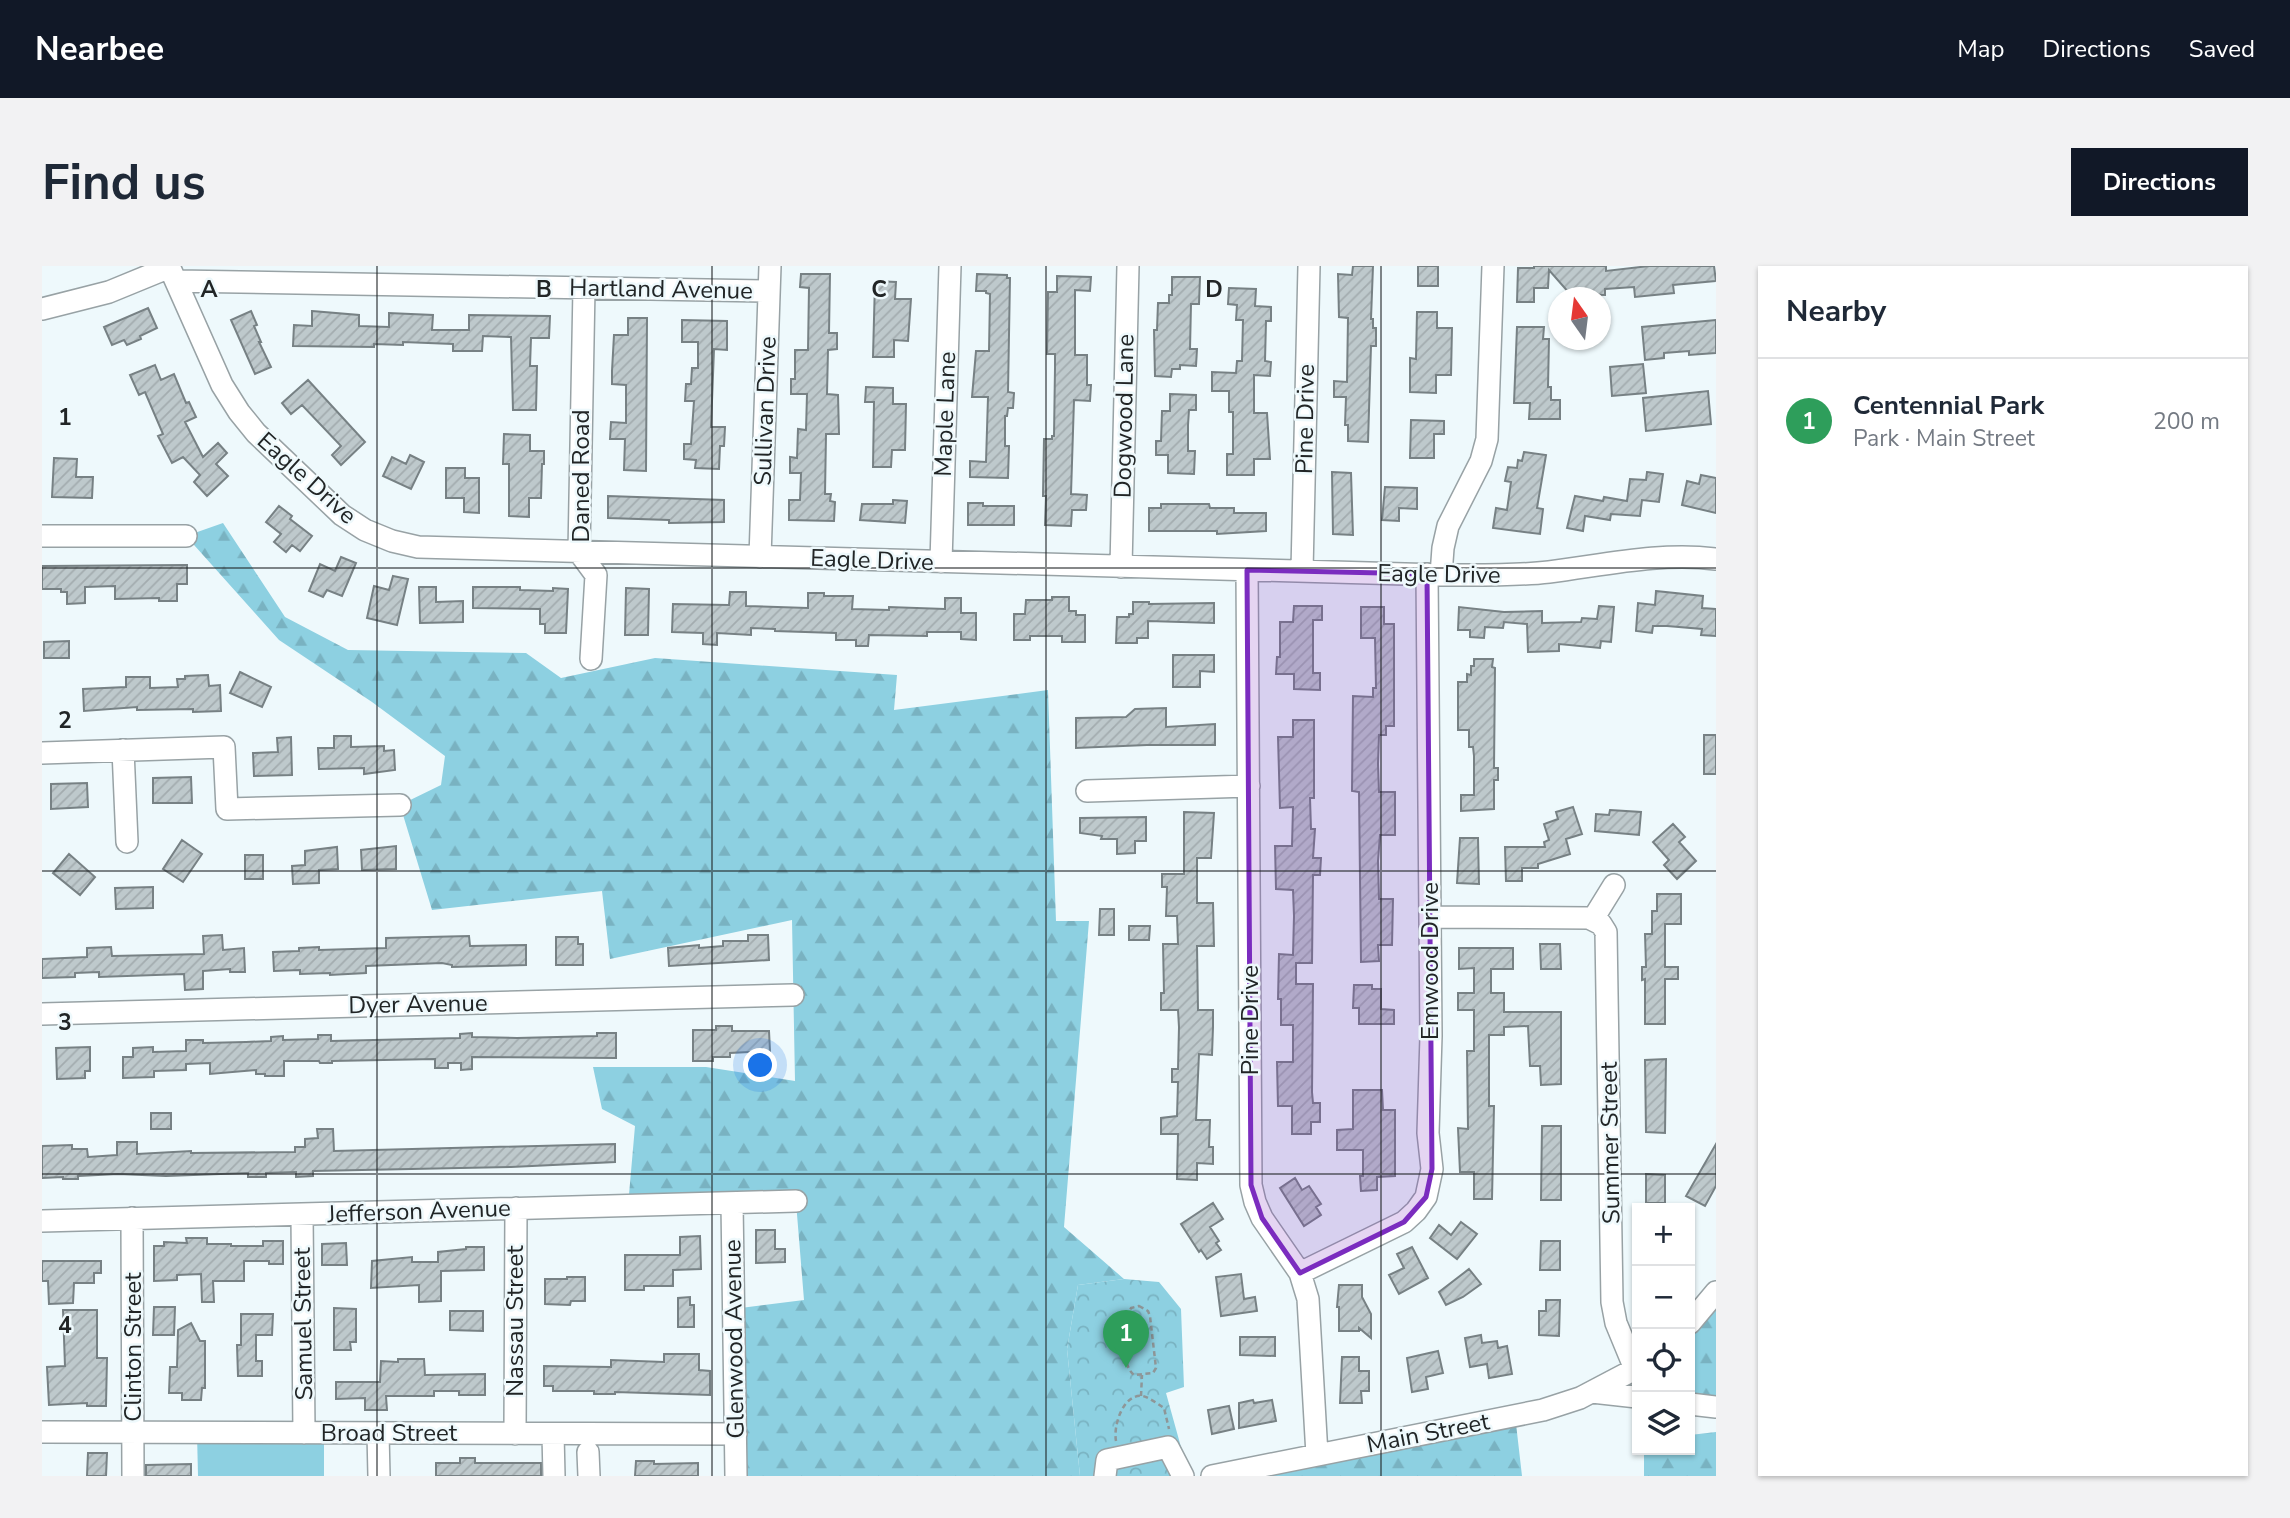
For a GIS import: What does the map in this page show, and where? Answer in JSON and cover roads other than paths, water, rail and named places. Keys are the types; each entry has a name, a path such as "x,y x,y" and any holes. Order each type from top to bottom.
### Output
{"street":[{"name":"Sullivan Drive","path":"760,557 770,266"},
{"name":"Maple Lane","path":"941,562 950,266"},
{"name":"Dogwood Lane","path":"1121,567 1128,266"},
{"name":"Pine Drive","path":"1302,571 1309,266"},
{"name":"Emwood Drive","path":"1300,1273 1404,1222 1426,1197 1432,1169 1429,1133 1432,1035 1430,917 1434,575 1455,508 1473,479 1487,439 1493,266"},
{"name":"Hartland Avenue","path":"42,309 109,292 172,271 584,288 769,291"},
{"name":"Eagle Drive","path":"172,271 222,386 256,433 353,523 392,541 418,547 1434,575 1545,573 1633,559 1674,556 1716,559"},
{"name":"Daned Road","path":"584,288 579,552 596,575 591,659"},
{"path":"42,536 186,536"},
{"name":"Pine Drive","path":"1247,570 1251,1185 1262,1218 1300,1273 1308,1299 1317,1455"},
{"path":"42,753 224,747 227,808 400,805"},
{"path":"123,750 127,842"},
{"path":"1087,791 1249,786"},
{"path":"1430,917 1593,919 1614,885"},
{"name":"Summer Street","path":"1593,919 1601,924 1607,941 1612,1302 1616,1323 1632,1359"},
{"name":"Dyer Avenue","path":"42,1014 793,995"},
{"name":"Jefferson Avenue","path":"42,1221 796,1201"},
{"name":"Glenwood Avenue","path":"732,1203 736,1476"},
{"name":"Nassau Street","path":"515,1434 516,1209"},
{"name":"Samuel Street","path":"302,1214 304,1433"},
{"name":"Clinton Street","path":"132,1218 133,1476"},
{"path":"1695,1317 1716,1292"},
{"name":"Main Street","path":"1212,1476 1543,1410 1592,1392 1632,1370"},
{"path":"1592,1392 1632,1396"},
{"path":"1695,1405 1716,1407"},
{"name":"Broad Street","path":"42,1432 736,1434"},
{"path":"378,1433 379,1476"},
{"path":"553,1434 554,1476"},
{"path":"1105,1476 1107,1460 1168,1447 1182,1476"},
{"path":"588,1452 589,1476"}],"place":[{"name":"Centennial Park","path":"1126,1368"}]}
